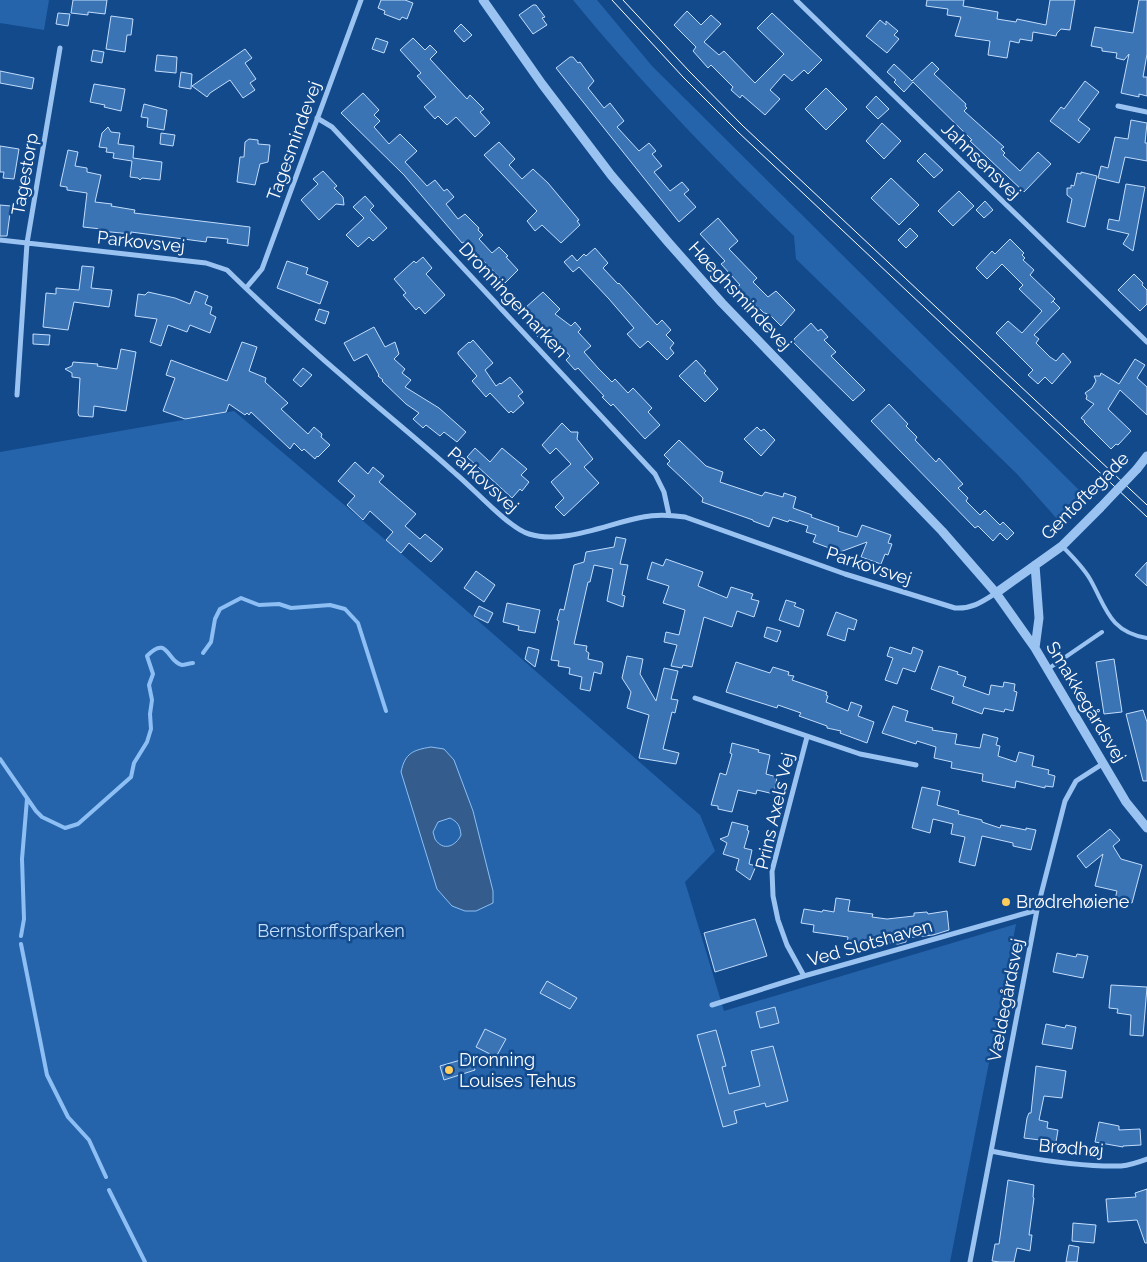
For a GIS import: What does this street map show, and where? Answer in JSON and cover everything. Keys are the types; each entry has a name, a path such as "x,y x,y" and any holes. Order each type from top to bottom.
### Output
{"street":[{"name":"Tagesmindevej","path":"246,288 262,269 361,0"},
{"name":"Høeghsmindevej","path":"483,0 542,84 611,175 668,242 722,303 942,531 996,593"},
{"name":"Jahnsensvej","path":"796,0 1147,342"},
{"name":"Tagestorp","path":"17,395 27,244 60,48"},
{"path":"1118,106 1147,112"},
{"name":"Dronningemarken","path":"317,118 332,127 655,474 664,492 669,514"},
{"name":"Parkovsvej","path":"0,240 206,263 227,270 346,379 456,473 518,530 528,534 544,537 568,535 645,516 669,514 685,517 861,579 955,608 965,609 976,606 996,593"},
{"name":"Gentoftegade","path":"996,593 1062,546 1100,508 1147,456"},
{"path":"1035,565 1039,618 1035,648"},
{"name":"Smakkegårdsvej","path":"996,593 1035,648 1126,802 1147,828"},
{"name":"Prins Axels Vej","path":"695,698 860,754 916,765"},
{"name":"Prins Axels Vej","path":"804,976 787,945 778,920 773,896 772,871 807,737"},
{"name":"Vældegårdsvej","path":"970,1262 1037,910 1065,800 1076,781 1104,763"},
{"name":"Ved Slotshaven","path":"712,1005 804,976 1037,910"},
{"name":"Brødhøj","path":"991,1151 1036,1159 1097,1165 1123,1166 1147,1159"}],"lane":[{"path":"1062,546 1085,572 1110,618 1128,632 1147,638"},
{"path":"1048,669 1102,632"}],"green space":[{"path":"0,0 49,0 44,30 0,23"},
{"path":"573,0 597,0 652,66 1083,494 1058,520 1017,474 796,259 794,236 680,121"},
{"name":"Bernstorffsparken","path":"234,411 403,555 700,815 715,851 685,882 724,1011 1016,924 950,1262 0,1262 0,452"}],"shaded area":[{"path":"425,748 444,749 454,760 473,811 493,891 493,903 476,911 465,911 452,906 437,889 401,772 405,760 411,754","holes":["450,818 457,823 461,835 453,845 445,846 438,843 433,832 438,822"]}],"building":[{"path":"73,0 107,0 105,14 71,13"},
{"path":"381,0 405,0 413,3 407,19 402,17 400,20 384,14 385,11 378,8"},
{"path":"927,0 964,0 963,6 998,12 997,19 1016,22 1017,19 1046,25 1050,0 1075,0 1070,30 1061,29 1056,36 1033,32 1032,41 1020,39 1019,43 1010,41 1007,58 988,55 990,41 955,36 961,17 947,15 948,9 926,6"},
{"path":"1139,0 1147,0 1147,54 1143,77 1147,77 1147,96 1139,94 1139,97 1121,93 1129,54 1124,60 1116,58 1117,53 1102,51 1102,48 1091,46 1095,27 1133,33"},
{"path":"533,5 536,5 545,17 542,18 547,25 533,34 519,15"},
{"path":"687,11 701,25 711,15 721,24 704,42 719,55 724,51 755,83 784,54 757,28 772,13 822,60 808,74 804,70 792,81 784,74 770,90 780,99 765,115 742,95 740,98 731,90 733,87 711,65 708,68 693,51 696,47 674,25"},
{"path":"58,13 70,14 68,26 56,24"},
{"path":"111,16 133,19 131,35 127,35 125,52 106,49"},
{"path":"880,20 886,25 886,21 898,31 894,35 899,39 887,53 866,36"},
{"path":"461,24 472,35 464,42 454,31"},
{"path":"376,38 388,42 384,53 372,49"},
{"path":"413,38 425,50 430,45 437,52 430,59 467,99 470,95 484,109 480,112 490,123 475,137 456,117 447,125 438,116 435,119 424,107 436,97 417,76 421,73 400,50"},
{"path":"245,49 252,58 245,63 256,79 250,83 255,90 243,98 230,80 207,97 192,86"},
{"path":"93,50 104,52 102,63 91,61"},
{"path":"157,55 177,57 176,73 155,71"},
{"path":"570,57 573,57 578,63 580,62 594,81 588,88 604,108 610,103 624,121 617,127 639,151 649,143 656,151 652,154 662,166 654,172 670,191 682,182 689,190 684,194 696,207 679,222 556,68"},
{"path":"932,62 939,69 934,74 966,104 967,108 964,111 1004,147 1001,149 1005,153 1003,155 1020,171 1038,152 1051,164 1024,192 970,141 972,140 913,82 904,92 894,82 896,80 887,72 894,64 912,81"},
{"path":"0,71 34,78 32,89 0,83"},
{"path":"181,72 192,74 191,89 179,87"},
{"path":"1085,81 1099,92 1078,120 1090,129 1079,143 1050,121 1061,107 1064,109"},
{"path":"94,84 125,89 121,111 90,102"},
{"path":"826,88 847,109 826,130 805,109"},
{"path":"363,93 379,110 374,115 380,121 374,127 389,144 400,134 417,151 405,162 427,186 435,180 444,191 447,189 454,197 446,204 458,219 465,214 479,228 478,230 483,235 479,239 492,253 499,247 508,256 506,257 518,270 505,283 470,247 464,242 462,243 404,175 341,113"},
{"path":"876,96 889,109 878,119 866,107"},
{"path":"144,104 167,110 164,130 147,127 148,118 141,117"},
{"path":"1131,120 1147,123 1145,143 1147,143 1147,161 1125,157 1119,183 1098,178 1101,166 1108,168 1115,137 1128,139"},
{"path":"882,123 901,141 884,159 866,141"},
{"path":"108,127 111,132 120,133 118,144 134,146 133,158 162,162 160,180 142,178 140,180 130,177 132,161 113,158 114,153 106,152 107,148 99,147 102,133"},
{"path":"161,133 175,135 173,146 160,144"},
{"path":"249,139 258,140 258,144 270,145 268,162 260,164 255,185 237,182 240,157 244,157 245,142"},
{"path":"499,142 515,159 509,165 522,179 533,169 548,183 579,220 577,221 580,225 561,243 542,225 535,231 527,221 537,211 484,155"},
{"path":"0,146 19,149 14,179 3,178 4,172 0,172"},
{"path":"68,150 78,152 75,166 87,168 87,172 101,175 95,202 135,210 134,213 250,227 248,246 227,243 228,239 207,237 206,242 131,232 131,234 101,231 101,229 83,227 87,193 67,190 67,187 60,186"},
{"path":"925,153 943,170 934,178 917,161"},
{"path":"323,171 337,186 334,188 343,197 344,205 336,204 319,220 301,200 318,184 313,179"},
{"path":"1081,172 1097,176 1085,227 1067,222 1072,199 1067,195 1067,188 1071,188 1071,185 1074,186 1077,173 1081,174"},
{"path":"891,178 919,205 899,225 871,198"},
{"path":"1126,184 1145,187 1133,251 1123,244 1129,234 1107,229 1109,219 1119,221"},
{"path":"959,191 974,206 953,226 938,211"},
{"path":"365,196 374,206 370,210 387,228 373,241 369,237 358,247 346,235 364,218 353,207"},
{"path":"985,201 993,210 984,218 976,210"},
{"path":"0,205 11,206 7,236 0,236"},
{"path":"718,218 738,241 729,249 757,278 753,282 768,297 776,291 795,310 781,326 769,314 764,313 737,287 740,285 721,264 725,261 700,234"},
{"path":"910,228 918,236 906,248 898,240"},
{"path":"1010,239 1024,253 1022,255 1025,258 1023,260 1034,270 1030,275 1055,299 1053,301 1060,308 1034,335 1039,339 1036,343 1050,357 1056,361 1063,353 1071,362 1052,384 1045,377 1038,384 1028,375 1033,370 996,333 1008,321 1022,333 1042,311 1019,289 1023,285 1002,264 987,279 976,268 992,251 995,254"},
{"path":"595,248 608,263 603,268 657,325 662,320 671,330 666,335 674,343 670,348 674,353 667,360 648,341 640,348 627,334 634,328 609,299 579,267 573,272 564,262 572,255 577,261 584,254 586,256"},
{"path":"423,257 432,268 426,274 445,295 425,314 419,307 416,310 403,295 406,293 394,279 414,261 416,263"},
{"path":"287,261 308,268 306,274 328,282 320,304 277,288"},
{"path":"82,266 94,267 91,288 112,290 109,307 74,302 68,330 43,327 46,293 56,294 56,288 79,290"},
{"path":"1134,274 1147,290 1147,304 1140,311 1118,290"},
{"path":"195,291 208,296 205,304 212,307 210,314 216,317 210,333 190,325 187,332 168,325 161,346 150,342 157,319 135,316 138,294 145,295 148,292 175,298 190,304"},
{"path":"543,292 560,309 555,314 571,326 575,322 581,329 578,332 591,346 584,352 598,368 612,382 615,379 628,393 633,388 652,408 648,412 660,425 645,439 613,404 611,406 602,397 604,396 578,368 575,370 566,360 570,356 553,336 551,337 546,332 539,338 531,329 537,324 525,308"},
{"path":"319,309 329,312 325,324 315,320"},
{"path":"811,323 818,331 821,329 828,337 824,340 836,352 831,356 865,390 853,401 794,343 794,339"},
{"path":"374,327 385,347 395,342 399,354 394,359 405,369 402,373 411,380 405,387 439,408 466,432 457,442 444,432 440,436 426,425 423,428 413,419 419,413 406,404 382,381 367,354 354,361 344,343"},
{"path":"33,334 50,335 49,345 33,344"},
{"path":"473,340 493,363 485,370 496,386 510,377 523,392 518,396 524,403 513,413 511,411 509,413 490,393 486,397 472,381 477,376 458,352"},
{"path":"242,342 257,347 249,371 266,378 265,382 288,403 281,409 308,434 314,427 330,445 315,459 304,449 302,451 294,443 290,449 251,412 249,415 247,413 245,415 229,404 226,412 185,419 163,411 175,378 166,375 171,360 227,381"},
{"path":"121,349 136,352 126,411 94,406 93,417 79,416 80,378 72,377 72,373 65,369 72,366 73,362 98,364 97,366 117,369"},
{"path":"1135,359 1145,365 1137,378 1147,387 1147,415 1120,390 1108,409 1131,431 1118,445 1116,444 1111,449 1081,418 1094,404 1086,399 1085,393 1092,388 1096,381 1094,376 1100,376 1101,373 1119,384"},
{"path":"696,360 718,389 705,402 679,376"},
{"path":"303,368 312,375 301,387 293,380"},
{"path":"889,404 908,424 906,426 917,437 915,440 936,462 939,458 963,484 958,488 968,498 966,501 980,515 985,510 1000,525 1003,522 1014,533 1007,540 1000,533 993,541 978,526 975,528 871,421"},
{"path":"562,423 571,432 578,432 577,439 593,459 584,467 599,483 564,516 555,507 564,498 551,482 571,464 556,448 550,454 542,445"},
{"path":"757,427 761,431 764,429 775,440 761,456 744,439"},
{"path":"679,440 706,466 723,472 720,482 762,496 765,492 783,497 784,493 796,497 793,508 839,527 838,531 857,537 862,525 891,535 888,543 892,544 888,555 885,554 881,564 861,557 867,542 840,552 813,542 816,535 806,532 808,526 773,517 769,527 702,502 703,498 667,464 670,461 664,455"},
{"path":"475,448 490,462 502,448 527,469 521,475 529,482 522,491 520,489 512,498 467,457"},
{"path":"355,462 368,474 373,467 384,476 379,482 416,514 405,526 420,539 425,534 443,549 431,562 409,543 401,553 386,540 393,532 370,511 363,520 347,505 355,496 338,481"},
{"path":"616,537 626,539 620,564 628,565 622,595 625,596 623,607 607,601 613,569 594,565 590,582 588,582 574,644 587,646 588,659 602,662 603,664 601,674 594,672 590,691 580,689 582,677 569,674 570,668 558,666 559,661 551,660 559,621 557,620 560,609 564,610 574,565 584,562 586,552 614,547"},
{"path":"666,559 703,572 698,586 727,598 731,587 753,594 751,599 759,601 754,617 737,611 732,627 704,617 692,667 683,665 682,668 671,666 677,645 664,642 666,632 679,635 685,610 663,603 669,586 647,579 652,562 663,566"},
{"path":"1147,562 1147,586 1135,575"},
{"path":"476,571 495,585 484,602 464,588"},
{"path":"786,600 796,603 794,606 804,610 799,627 779,620"},
{"path":"507,603 540,610 535,633 518,630 519,626 503,622"},
{"path":"479,606 493,613 488,623 474,616"},
{"path":"836,612 857,620 854,630 848,628 845,641 827,635"},
{"path":"767,627 781,631 777,642 764,637"},
{"path":"528,647 539,650 535,667 525,659"},
{"path":"890,647 911,654 913,647 923,651 915,672 903,668 897,684 885,680 893,658 887,656"},
{"path":"627,656 643,659 640,674 656,701 664,668 678,671 671,699 678,700 675,713 672,712 663,749 679,753 676,764 639,758 649,715 627,708 631,692 622,678"},
{"path":"1114,659 1122,712 1104,714 1096,662"},
{"path":"736,662 770,673 773,667 789,672 788,675 794,676 792,680 827,692 826,702 848,711 851,702 862,706 858,716 874,722 867,743 840,733 841,731 827,728 827,726 799,716 801,713 778,705 777,708 726,692"},
{"path":"939,666 958,672 957,674 966,677 963,686 989,695 991,685 1003,687 1004,682 1015,684 1014,691 1017,692 1013,711 1005,709 1004,712 984,708 982,714 952,703 954,697 931,689"},
{"path":"893,706 908,711 905,721 933,728 932,730 957,734 955,744 980,748 983,734 998,738 996,745 1000,746 998,756 1016,762 1019,752 1034,756 1032,766 1049,770 1048,774 1055,776 1053,787 1045,786 1045,788 1016,781 1015,788 982,781 983,774 951,768 952,762 934,758 936,747 917,741 916,744 882,733"},
{"path":"1143,710 1147,722 1147,781 1143,781 1126,714"},
{"path":"732,743 770,755 766,774 777,777 774,794 757,790 756,794 738,790 732,812 718,809 718,806 711,805 720,773 726,775 732,754 730,753"},
{"path":"922,787 940,791 937,805 959,811 958,814 982,820 982,822 1000,828 1001,825 1036,830 1031,850 1013,846 1013,843 982,836 975,866 959,862 965,837 951,834 953,824 933,819 930,833 912,828"},
{"path":"732,822 748,826 747,830 749,831 744,848 752,850 749,864 756,866 750,880 736,870 739,859 723,854 727,843 720,839 728,836"},
{"path":"1110,829 1120,840 1113,846 1121,859 1142,865 1132,903 1115,899 1117,891 1095,886 1103,854 1086,868 1077,856"},
{"path":"836,898 850,900 848,911 873,914 872,917 887,919 914,916 914,913 927,912 928,914 947,911 949,930 933,935 906,938 906,942 898,944 864,939 863,947 847,944 848,937 813,932 814,925 801,923 804,909 834,912"},
{"path":"755,919 767,956 715,972 704,933"},
{"path":"1057,953 1076,957 1077,954 1088,956 1083,978 1053,972"},
{"path":"547,981 577,998 570,1009 540,993"},
{"path":"1111,985 1147,987 1143,1036 1130,1035 1131,1015 1117,1013 1118,1009 1109,1008"},
{"path":"775,1007 779,1023 760,1028 756,1012"},
{"path":"1046,1024 1065,1028 1066,1025 1076,1027 1072,1049 1042,1044"},
{"path":"485,1029 506,1039 496,1057 476,1047"},
{"path":"716,1030 726,1066 722,1067 729,1094 760,1086 751,1051 773,1046 788,1101 766,1107 765,1103 734,1111 737,1123 723,1127 697,1035"},
{"path":"471,1057 475,1070 444,1080 440,1066"},
{"path":"1036,1066 1066,1071 1062,1098 1044,1096 1039,1120 1048,1122 1047,1128 1058,1130 1056,1142 1024,1138 1027,1118 1029,1113 1031,1113"},
{"path":"1099,1122 1119,1126 1119,1130 1140,1129 1141,1145 1123,1147 1095,1142"},
{"path":"1008,1180 1034,1185 1029,1235 1032,1235 1030,1251 1017,1248 1014,1262 992,1261 995,1244 999,1244"},
{"path":"1147,1189 1147,1243 1145,1243 1137,1220 1108,1222 1106,1199 1136,1197 1135,1193"},
{"path":"1073,1223 1096,1225 1094,1243 1072,1241"},
{"path":"1069,1245 1079,1247 1077,1262 1066,1262"}],"waterway":[{"path":"203,653 211,642 215,619 220,609 241,598 259,605 279,604 291,608 330,605 345,609 358,623 386,711"},
{"path":"0,759 42,817 65,828 78,824 131,777 134,763 147,742 151,729 150,714 152,700 149,685 153,674 147,656 154,650 163,648 177,663 182,665 193,663"},
{"path":"21,936 24,919 22,859 27,799"},
{"path":"21,944 47,1075 68,1117 89,1140 106,1177"},
{"path":"109,1190 145,1262"}],"tram line":[{"path":"612,0 683,77 738,132 1147,517"},
{"path":"623,0 743,126 1147,505"}],"place":[{"name":"Brødrehøiene","path":"1006,902"},
{"name":"Dronning Louises Tehus","path":"449,1070"}]}
